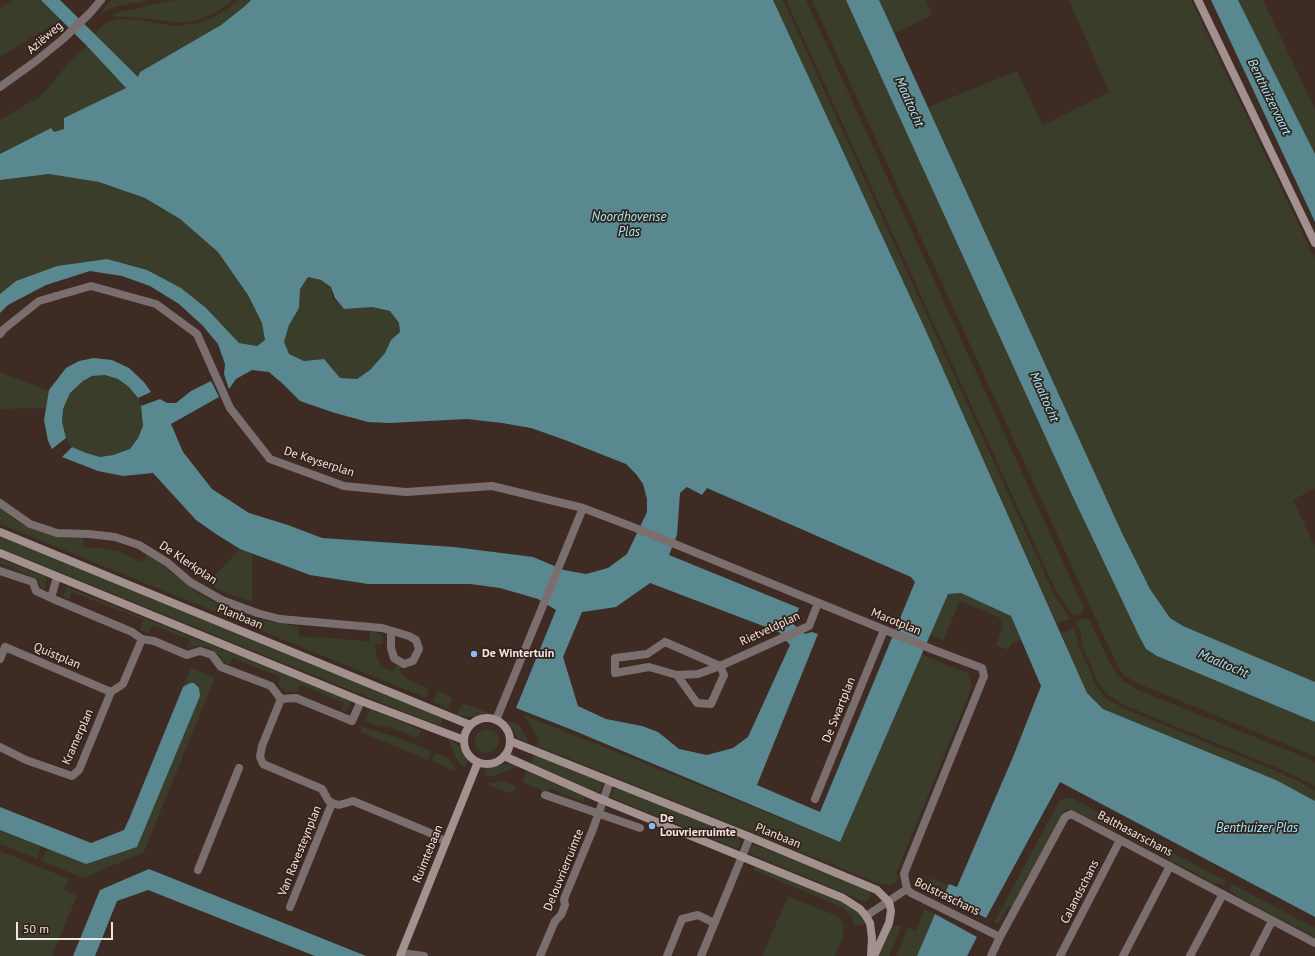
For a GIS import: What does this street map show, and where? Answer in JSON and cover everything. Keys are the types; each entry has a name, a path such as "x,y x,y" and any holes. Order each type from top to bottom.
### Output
{"street":[{"name":"Aziëweg","path":"0,87 63,40 101,0"},
{"path":"1198,0 1315,243"},
{"name":"De Keyserplan","path":"0,334 4,329 39,301 91,286 156,304 197,334 230,408 270,459 344,486 406,492 492,486 583,508"},
{"name":"De Klerkplan","path":"0,504 30,524 57,533 89,534 115,537 140,545 168,563 190,582 222,600 257,613 280,619 382,628 391,631"},
{"path":"496,720 583,508"},
{"name":"Marotplan","path":"583,508 633,527 886,631 982,668 984,676 904,874 907,889"},
{"name":"Planbaan","path":"0,532 470,725"},
{"path":"0,553 361,701 464,740"},
{"path":"0,571 32,582 36,591 132,632 142,639 154,641 187,655 200,651 212,655 221,667 271,686 281,699 296,698 352,721 361,701"},
{"path":"51,598 57,577"},
{"name":"Rietveldplan","path":"720,666 665,642 647,654 615,658 615,673 649,666 677,675 698,674 720,666 809,626 818,603"},
{"name":"De Swartplan","path":"815,799 886,631"},
{"name":"Kramerplan","path":"0,747 26,760 72,776 78,770 111,692 123,684 142,639"},
{"name":"Quistplan","path":"0,659 5,647 111,692"},
{"path":"647,654 649,666"},
{"path":"677,675 697,703 711,704 724,675 720,666"},
{"name":"Van Ravesteynplan","path":"281,699 262,746 260,758 263,764 322,789 328,800 339,805 353,801 428,832 446,842"},
{"path":"485,718 496,720 502,723 509,734 509,746 504,756 500,760 490,764 478,762 467,751 464,740 467,730 470,725 479,719 485,718"},
{"name":"Planbaan","path":"510,741 750,837 877,890 889,902"},
{"path":"504,756 603,800 843,898 860,909 866,916 871,926 872,956"},
{"name":"Ruimtebaan","path":"401,955 478,762"},
{"path":"198,870 239,768"},
{"name":"Delouvrierruimte","path":"540,956 555,921 561,915 565,905 564,898 593,829 610,781"},
{"path":"545,795 640,828"},
{"name":"Van Ravesteynplan","path":"290,908 332,802"},
{"name":"Balthasarschans","path":"1000,937 1065,817 1071,814 1315,943"},
{"path":"701,956 750,837"},
{"name":"Calandschans","path":"1060,956 1120,840"},
{"path":"1123,956 1170,866"},
{"name":"Bolstraschans","path":"866,916 907,889 911,893 1000,937"},
{"path":"1190,956 1223,894"},
{"path":"872,956 891,916 889,902"},
{"path":"667,956 682,919 698,916 714,923"},
{"path":"1254,956 1272,921"},
{"path":"991,956 1000,937"},
{"path":"401,955 424,956"}],"green space":[{"path":"12,0 41,0 61,20 0,57 0,9"},
{"path":"111,0 150,0 109,9 98,16"},
{"path":"174,0 233,0 212,14 197,20 182,23 111,16 116,13"},
{"path":"238,0 251,0 221,25 140,72 138,77 93,34 106,23 118,19 139,20 175,26 199,23 214,17"},
{"path":"773,0 783,0 1053,592 1070,619 1057,624 926,331"},
{"path":"786,0 806,0 1084,608 1082,613 1074,617 1056,591"},
{"path":"812,0 846,0 1072,495 1146,649 1157,656 1315,722 1315,756 1139,684 1125,676 1118,667"},
{"path":"879,0 926,0 932,15 894,34"},
{"path":"1069,0 1191,0 1315,259 1315,488 1293,500 1315,547 1315,682 1183,626 1170,618 1150,589 1122,533 928,107 1017,71 1043,125 1109,92"},
{"path":"1238,0 1263,0 1315,109 1315,154"},
{"path":"87,46 126,88 64,118 65,129 54,132 51,128 0,154 0,120 41,96 68,64"},
{"path":"49,174 99,182 145,198 180,219 218,252 248,295 262,324 265,340 257,346 239,343 206,308 107,259 57,266 16,281 0,294 0,180"},
{"path":"308,277 321,280 331,287 333,299 344,309 372,307 390,311 399,323 400,332 391,340 385,353 370,370 357,379 340,378 324,359 304,361 289,354 284,342 289,325 299,308 300,289"},
{"path":"0,372 49,390 46,408 0,409"},
{"path":"105,375 118,379 130,387 138,398 141,406 143,426 138,438 130,449 113,455 100,457 72,447 66,438 62,422 63,409 70,393 83,381 92,376"},
{"path":"0,508 18,522 36,530 83,537 84,547 101,548 121,552 142,562 147,554 199,594 223,606 258,619 299,627 299,636 370,641 370,632 376,632 382,637 383,641 383,644 375,644 376,655 381,665 393,672 396,665 400,667 405,678 429,689 426,698 0,524"},
{"path":"0,536 432,713 443,719 440,725 429,722 0,548"},
{"path":"240,549 252,553 252,602 228,594 207,583"},
{"path":"0,559 47,577 44,589 36,578 0,563"},
{"path":"67,587 351,701 346,712 342,710 344,703 300,685 297,692 285,692 278,684 280,677 233,658 230,665 222,662 220,656 209,647 195,646 187,648 190,640 153,625 149,634 140,630 143,620 72,592 69,599 63,597"},
{"path":"961,593 1011,616 1021,640 1011,644 1008,650 996,645 1003,627 1000,618 960,601 943,641 930,635 948,594"},
{"path":"1085,618 1090,621 1114,671 1123,681 1138,690 1309,759 1315,763 1315,786 1282,770 1126,706 1108,695 1099,684 1083,648 1080,631 1076,622"},
{"path":"1073,629 1096,685 1106,698 1125,709 1281,773 1304,784 1315,791 1315,801 1276,780 1103,709 1087,693 1061,633"},
{"path":"921,654 969,674 972,687 896,874 899,876 895,883 890,885 880,884 538,746 539,740 524,715 840,842"},
{"path":"191,668 215,677 144,852 83,878 42,861 47,849 86,864 137,847 190,683 183,687"},
{"path":"438,691 453,698 448,709 433,702"},
{"path":"466,704 488,713 469,717 457,715 462,705"},
{"path":"370,709 421,730 418,738 391,728 365,721"},
{"path":"506,720 519,725 528,740 527,743 518,738"},
{"path":"362,727 393,736 431,751 428,760 360,732"},
{"path":"487,729 496,732 499,741 496,750 487,753 478,750 475,741 478,732"},
{"path":"449,738 459,746 468,760 465,767 458,762 448,740"},
{"path":"435,752 448,758 456,769 454,771 432,761"},
{"path":"534,755 600,781 602,786 599,793 531,763"},
{"path":"507,764 517,766 494,776 484,775 487,768"},
{"path":"526,771 585,797 583,802 550,788 548,793 522,782"},
{"path":"502,781 516,786 513,794 488,785 489,783"},
{"path":"618,788 738,837 741,842 738,849 610,797 612,790"},
{"path":"1061,799 1074,799 1125,827 1121,833 1117,830 1114,831 1073,810 1067,809 1062,813 1012,907 1009,906 1001,920 998,923 994,923 1058,803"},
{"path":"1129,829 1226,881 1224,886 1218,883 1215,884 1133,840 1126,835"},
{"path":"0,830 41,847 37,859 0,844"},
{"path":"756,845 867,889 871,897 865,902 749,853 751,846"},
{"path":"0,851 69,879 64,890 77,896 52,956 0,956"},
{"path":"755,865 850,905 863,918 865,924 854,926 852,917 842,907 753,870"},
{"path":"930,878 948,885 944,896 926,887"},
{"path":"1232,884 1315,928 1315,937 1235,895 1229,890"},
{"path":"788,896 835,915 841,919 844,927 843,938 835,956 762,956"},
{"path":"924,909 935,914 917,956 896,956 908,927 916,931"},
{"path":"902,925 889,956 878,956 890,927"}],"water":[{"name":"Noordhovense Plas","path":"41,0 60,0 138,77 140,72 221,25 251,0 773,0 926,331 1087,693 1103,709 1276,780 1315,801 1315,917 1060,782 986,918 944,896 949,884 957,887 1013,757 1041,686 1011,616 961,593 948,594 840,842 570,729 516,708 556,610 538,599 500,588 470,584 368,584 310,575 240,549 216,534 196,520 153,473 123,476 98,471 62,457 72,447 100,457 113,455 130,449 138,438 143,426 141,406 160,399 167,403 176,403 191,391 211,381 219,397 171,424 183,452 212,489 249,513 288,525 322,538 454,547 533,557 564,570 586,574 608,568 627,554 647,512 647,499 643,484 626,464 531,428 467,419 389,423 368,422 300,401 269,372 252,370 236,379 229,389 224,374 225,364 218,344 203,326 179,304 150,286 122,276 90,271 46,285 8,305 0,313 0,294 16,281 57,266 107,259 147,270 181,288 206,308 239,343 257,346 265,340 262,323 248,295 218,252 180,219 145,198 99,182 49,174 0,180 0,154 51,128 54,132 64,129 64,118 126,88","holes":["308,277 321,280 331,287 335,298 344,309 372,307 390,311 399,323 400,332 391,340 385,353 370,370 357,379 340,378 324,359 304,361 289,354 284,342 289,325 299,308 300,289","687,487 702,495 707,488 911,577 915,582 820,812 757,785 818,634 812,632 805,634 793,624 799,608 669,555 677,535 680,493","650,583 779,632 790,645 748,737 733,748 707,755 679,749 658,732 642,726 606,719 578,706 563,657 582,612 616,607"]},
{"name":"Maaltocht","path":"846,0 879,0 1122,533 1150,589 1170,618 1183,626 1315,682 1315,722 1157,656 1146,649 1072,495"},
{"name":"Benthuizervaart","path":"1211,0 1238,0 1315,154 1315,222"},
{"path":"94,358 112,360 129,368 144,382 151,392 138,398 129,387 118,379 105,375 92,376 83,381 70,393 63,409 62,422 66,438 52,449 48,441 44,420 49,390 66,368 79,361"},
{"path":"190,683 194,683 199,688 200,696 137,847 86,864 0,830 0,807 91,843 124,830 183,687"},
{"path":"149,869 366,956 315,956 148,890 117,901 95,956 73,956 100,890"},
{"path":"935,914 977,937 967,956 917,956"}],"place":[{"name":"De Wintertuin","path":"474,654"},
{"name":"De Louvrierruimte","path":"652,826"}],"water label":[{"name":"Benthuizer Plas","path":"1257,828"}]}
